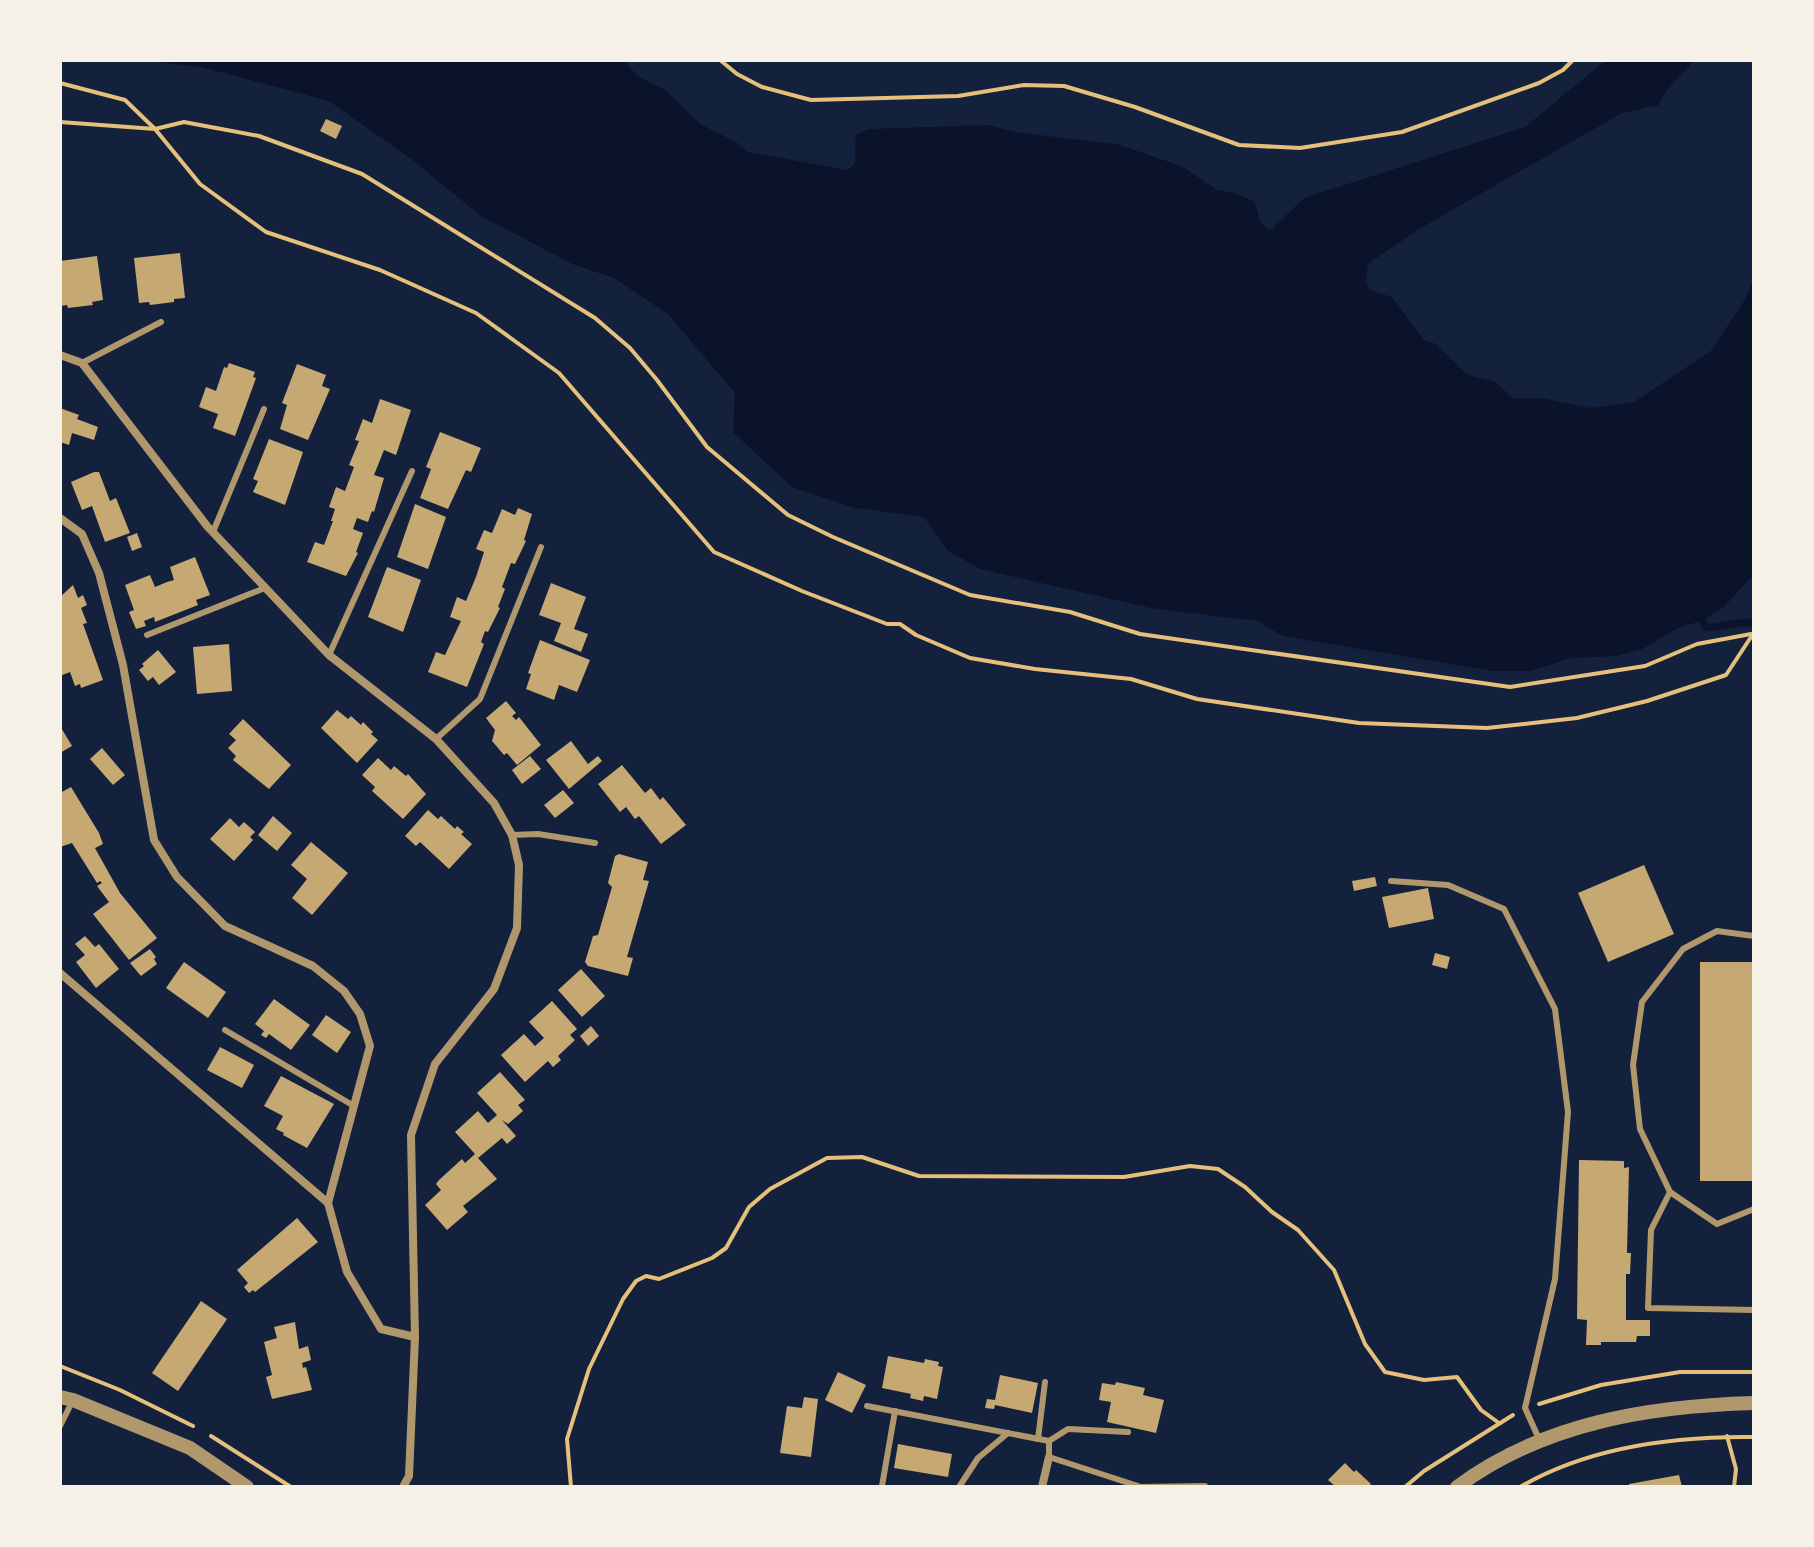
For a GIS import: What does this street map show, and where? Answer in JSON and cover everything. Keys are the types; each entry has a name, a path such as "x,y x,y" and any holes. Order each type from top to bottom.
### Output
{"street":[{"path":"60,355 82,363 213,532 329,655 436,739 494,803 512,835 519,865 517,928 494,989 435,1064 411,1135 415,1337 409,1476 403,1487"},
{"path":"60,518 82,534 99,573 123,665 154,840 177,877 225,926 313,966 344,991 360,1014 370,1046 328,1203 347,1272 381,1329 415,1337"},
{"path":"60,973 328,1203"},
{"path":"67,1398 190,1448 247,1487"},
{"path":"1457,1487 1539,1439 1619,1416 1695,1405 1754,1403"},
{"path":"1042,1487 1049,1457"}],"lane":[{"path":"82,363 161,322"},
{"path":"213,532 264,409"},
{"path":"329,655 412,471"},
{"path":"436,739 480,699 541,547"},
{"path":"147,635 265,588"},
{"path":"512,835 551,835 595,843"},
{"path":"1391,881 1448,885 1504,909 1555,1009 1568,1112 1555,1279 1525,1408 1539,1439"},
{"path":"1754,936 1717,931 1683,949 1642,1002 1633,1065 1640,1129 1670,1192 1717,1224 1754,1209"},
{"path":"225,1030 354,1106"},
{"path":"1670,1192 1651,1230 1648,1308 1754,1310"},
{"path":"1038,1439 1045,1382"},
{"path":"60,1426 67,1398"},
{"path":"867,1406 1049,1441 1068,1429 1128,1432"},
{"path":"882,1486 895,1411"},
{"path":"959,1487 978,1458 1008,1433"},
{"path":"1049,1441 1049,1457 1141,1487 1205,1486"}],"path":[{"path":"720,60 737,74 762,87 811,100 958,96 1024,85 1064,86 1135,107 1239,145 1300,148 1402,132 1539,83 1563,70 1573,60"},
{"path":"60,83 125,100 155,129 200,184 266,232 380,270 476,313 559,373 714,552 887,624 900,624 916,635 970,658 1035,669 1131,679 1197,699 1359,723 1487,728 1577,718 1647,701 1726,675 1753,633"},
{"path":"60,122 155,129 184,122 259,136 362,174 595,318 630,348 707,447 788,515 970,595 1070,612 1140,634 1510,687 1645,666 1697,644 1753,633"},
{"path":"571,1487 567,1439 589,1369 623,1299 636,1281 646,1276 659,1279 712,1258 726,1248 749,1207 770,1189 827,1158 862,1157 919,1176 1124,1177 1190,1166 1218,1169 1298,1230 1334,1270 1365,1344 1385,1372 1424,1380 1457,1377 1481,1410 1499,1423"},
{"path":"1405,1487 1424,1471 1525,1408 1601,1385 1680,1372 1754,1372"},
{"path":"1727,1436 1736,1469 1734,1487"},
{"path":"1520,1487 1551,1469 1644,1443 1727,1436 1754,1437"}],"water":[{"path":"137,60 623,60 638,76 665,90 700,124 736,142 748,152 847,170 854,165 857,134 870,129 988,125 1021,133 1117,144 1181,166 1217,190 1235,193 1255,202 1260,222 1270,231 1304,198 1525,127 1606,60 1694,60 1665,93 1659,105 1622,113 1419,229 1368,264 1366,284 1372,291 1392,297 1424,340 1436,344 1468,375 1494,381 1513,398 1542,398 1590,408 1634,402 1711,351 1744,301 1754,279 1754,574 1724,607 1702,621 1680,627 1642,649 1617,656 1571,658 1531,671 1492,671 1282,636 1258,621 1155,609 980,569 947,550 924,517 855,508 792,487 733,432 735,393 668,314 614,278 572,264 481,216 411,159 329,101 202,67"}],"building":[{"path":"326,119 342,126 336,139 320,131"},
{"path":"180,253 185,298 150,305 149,302 139,303 134,258"},
{"path":"97,256 103,300 92,302 93,305 60,306 60,261"},
{"path":"229,363 255,372 253,377 256,378 235,436 213,428 218,414 199,407 206,387 216,391 224,367 227,368"},
{"path":"297,364 326,375 322,386 330,389 308,440 280,429 287,405 282,403"},
{"path":"380,399 411,410 396,455 384,450 374,475 384,478 374,512 368,522 357,518 353,529 363,533 358,553 346,576 307,562 315,542 324,545 333,521 335,509 329,507 336,487 345,491 354,467 349,465 359,441 355,440 363,419 372,423"},
{"path":"60,408 98,427 94,440 72,433 69,445 60,442"},
{"path":"440,432 481,448 471,472 466,470 448,509 420,498 431,469 426,467"},
{"path":"269,439 303,452 285,505 253,492 258,481 253,479"},
{"path":"99,472 110,501 116,498 130,533 105,542 92,506 82,510 71,482"},
{"path":"415,504 446,517 428,569 397,557"},
{"path":"518,508 532,514 526,541 515,564 511,563 502,587 505,589 500,608 488,632 485,631 481,642 484,644 467,687 428,672 436,652 445,655 461,621 450,617 457,597 466,601 476,577 484,552 476,549 484,530 492,533 502,509 515,515"},
{"path":"137,533 142,547 132,551 127,537"},
{"path":"195,557 210,595 196,600 198,605 155,622 154,617 144,621 146,626 136,629 129,612 134,610 125,585 150,575 155,587 174,580 170,567"},
{"path":"387,567 421,580 403,632 368,617"},
{"path":"551,583 586,597 574,629 588,634 581,652 554,641 561,623 539,615"},
{"path":"73,585 78,598 83,595 87,605 81,608 87,623 83,624 103,680 81,688 80,684 75,686 70,672 60,676 60,597"},
{"path":"540,640 590,660 577,692 559,685 554,700 526,689 531,674 528,673"},
{"path":"229,644 232,691 197,694 193,647"},
{"path":"158,650 176,672 159,685 153,677 148,681 139,670"},
{"path":"506,701 516,713 512,716 516,720 519,717 541,745 517,765 492,741 495,730 486,718"},
{"path":"337,710 361,725 363,722 378,740 357,763 321,728"},
{"path":"243,719 291,765 269,789 233,760 236,756 228,748 236,740 229,734"},
{"path":"60,726 72,746 60,753"},
{"path":"571,741 588,764 598,756 602,761 569,789 546,760"},
{"path":"102,748 125,775 113,785 90,759"},
{"path":"530,756 541,769 522,784 512,770"},
{"path":"378,758 391,770 394,766 406,776 408,774 426,794 403,819 372,791 375,787 362,775"},
{"path":"622,765 645,793 651,788 660,800 663,797 686,825 661,844 639,816 635,819 626,807 620,812 598,784"},
{"path":"71,787 99,833 103,844 95,848 120,893 157,938 129,960 93,914 109,902 97,886 102,883 97,883 72,843 60,847 60,793"},
{"path":"563,790 574,803 555,818 544,805"},
{"path":"428,810 438,819 441,816 455,829 457,826 472,844 449,869 420,842 416,846 405,836"},
{"path":"273,816 292,833 277,851 258,835"},
{"path":"230,818 239,827 244,822 255,832 250,837 253,840 234,861 210,839"},
{"path":"311,842 348,873 312,915 292,898 307,879 291,865"},
{"path":"619,854 648,862 643,880 649,881 627,957 633,958 628,976 588,966 585,962 593,936 598,935 612,887 608,883 615,856"},
{"path":"1644,865 1674,934 1608,962 1578,893"},
{"path":"1375,877 1377,886 1354,891 1352,881"},
{"path":"1428,888 1434,919 1389,928 1382,897"},
{"path":"85,936 95,947 99,944 119,969 96,988 76,962 85,955 75,944"},
{"path":"150,949 157,964 141,976 130,963"},
{"path":"1435,953 1450,957 1447,969 1432,965"},
{"path":"184,962 226,992 208,1018 166,988"},
{"path":"1700,962 1754,962 1754,1181 1700,1181"},
{"path":"581,969 605,996 582,1017 558,990"},
{"path":"274,999 310,1025 291,1050 269,1034 266,1038 261,1035 264,1031 255,1024"},
{"path":"552,1001 577,1029 570,1035 575,1040 558,1056 561,1060 553,1067 548,1061 525,1082 501,1055 524,1034 535,1046 544,1038 529,1022"},
{"path":"326,1015 351,1032 337,1053 312,1035"},
{"path":"591,1026 599,1036 588,1046 580,1036"},
{"path":"220,1047 254,1065 242,1088 207,1070"},
{"path":"500,1072 525,1100 518,1105 523,1111 508,1124 502,1120 516,1136 507,1144 502,1138 478,1158 497,1179 463,1206 468,1212 447,1230 425,1205 441,1190 436,1184 439,1180 462,1159 465,1163 475,1154 455,1132 478,1111 488,1123 497,1115 477,1093"},
{"path":"281,1076 334,1104 307,1148 276,1129 283,1116 264,1106"},
{"path":"1579,1160 1624,1161 1624,1168 1629,1167 1627,1253 1631,1253 1630,1274 1626,1274 1626,1320 1650,1320 1650,1336 1637,1336 1636,1342 1586,1345 1587,1320 1577,1319"},
{"path":"297,1218 318,1242 255,1292 249,1293 244,1287 248,1283 237,1270"},
{"path":"201,1301 227,1319 178,1391 152,1373"},
{"path":"295,1322 299,1349 308,1346 311,1360 302,1363 312,1390 272,1399 266,1377 272,1375 264,1342 277,1338 274,1327"},
{"path":"888,1356 924,1363 925,1359 939,1362 938,1366 943,1367 937,1399 924,1396 923,1401 910,1398 911,1394 882,1388"},
{"path":"838,1372 866,1385 852,1413 825,1400"},
{"path":"1000,1375 1038,1383 1032,1413 995,1405 994,1409 985,1408 987,1399 995,1400"},
{"path":"1116,1382 1145,1388 1143,1395 1164,1400 1156,1433 1107,1422 1111,1402 1099,1400 1102,1383 1115,1385"},
{"path":"804,1397 818,1399 811,1457 780,1453 787,1406 802,1408"},
{"path":"898,1444 952,1454 948,1477 894,1468"},
{"path":"1345,1463 1371,1484 1368,1487 1336,1487 1328,1480"},
{"path":"1679,1475 1682,1487 1629,1487 1629,1484"}],"waterway":[{"path":"1702,621 1706,628 1746,622 1754,624"}]}
